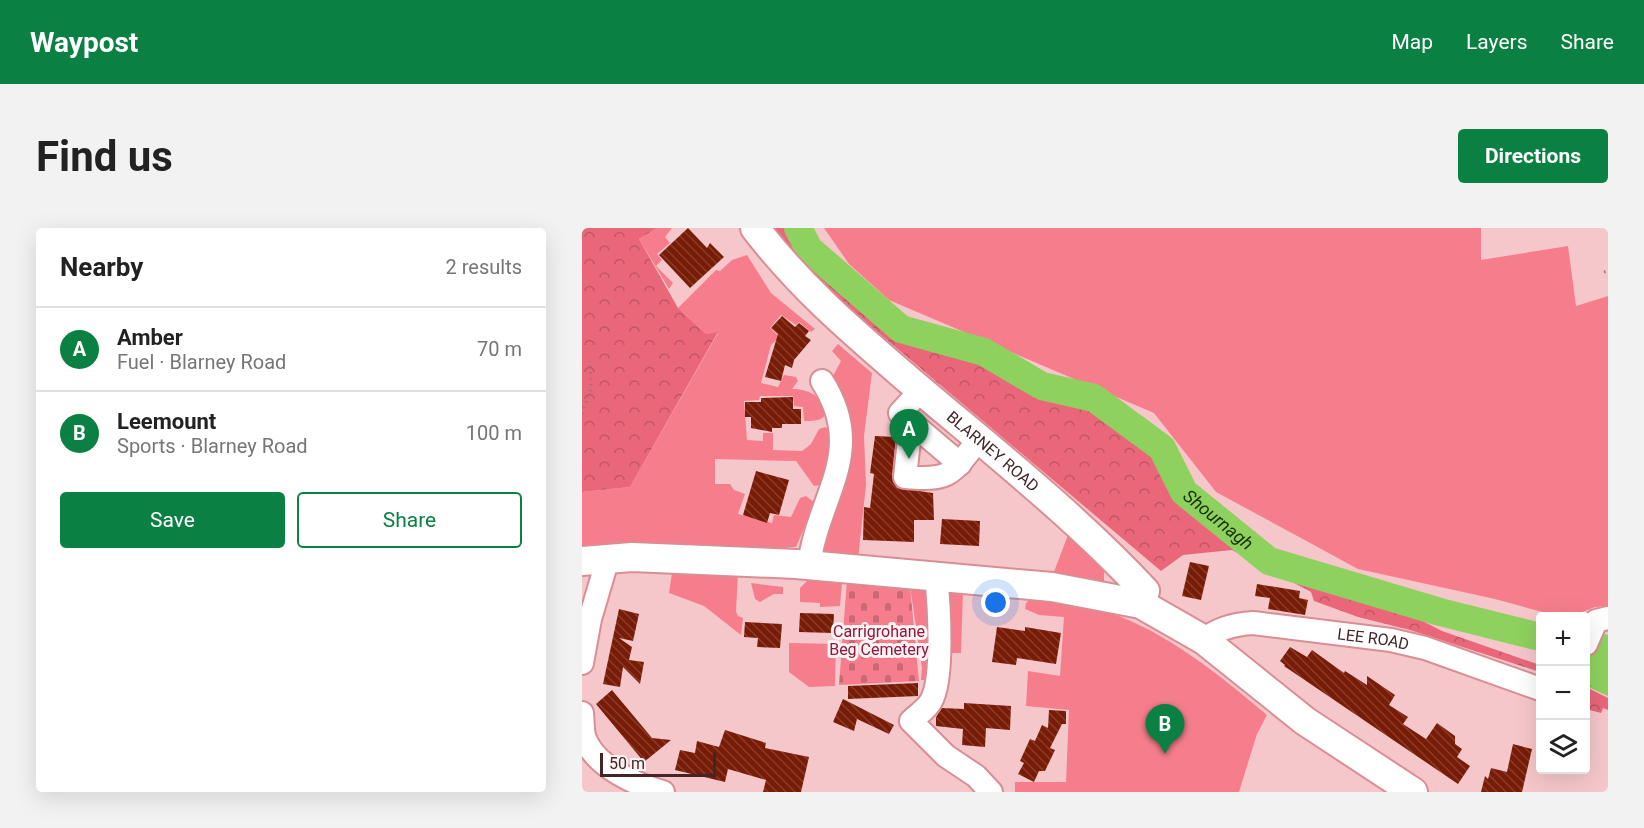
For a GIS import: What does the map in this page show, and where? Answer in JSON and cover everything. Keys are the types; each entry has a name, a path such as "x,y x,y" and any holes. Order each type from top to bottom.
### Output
{"main road":[{"name":"BLARNEY ROAD","path":"754,228 786,268 827,311 979,439 1116,559 1145,591 1141,604"},
{"path":"595,559 715,559 936,576 1052,586 1141,604 1204,640 1305,721 1413,792"}],"street":[{"path":"809,566 811,546 838,471 842,448 836,403 822,381"},
{"path":"921,390 900,413 960,464"},
{"path":"911,422 905,477 936,479 954,471 979,439"},
{"path":"582,663 590,619 595,559"},
{"path":"936,576 939,602 937,686 931,703 911,721 946,756 976,776 991,792"},
{"path":"1590,634 1596,621 1608,618"},
{"name":"LEE ROAD","path":"1204,640 1213,633 1236,624 1253,623 1391,640 1465,660 1536,687"},
{"path":"582,713 585,740 610,768 632,782 663,792"}],"path":[{"path":"582,414 591,388 590,361"}],"green space":[{"path":"582,228 657,228 639,239 678,308 706,334 718,332 630,487 582,492"},
{"path":"657,228 672,228 665,237 670,243 657,254 662,260 656,266 673,283 669,289 639,239"},
{"path":"771,228 792,228 802,248 896,330 957,353 1052,398 1090,405 1158,450 1180,493 1222,531 1268,563 1409,614 1442,631 1536,664 1536,671 1410,630 1358,617 1314,601 1311,592 1232,550 1183,555 1161,571 823,286"},
{"path":"824,228 1481,228 1481,260 1568,246 1576,306 1608,296 1608,606 1595,607 1582,612 1542,612 1495,599 1358,569 1216,492 1154,413 889,300 849,264"},
{"path":"747,255 771,293 815,329 811,332 799,322 796,325 781,315 770,328 780,337 771,345 761,383 778,387 784,375 796,377 798,381 792,389 814,394 829,410 819,420 804,421 803,407 794,406 793,396 760,396 759,400 744,401 747,440 763,441 763,433 773,433 773,450 802,451 811,444 819,429 825,427 832,431 829,463 821,485 814,486 796,461 715,459 715,484 730,484 734,490 745,494 738,514 772,523 774,515 791,517 800,498 806,496 815,503 796,547 768,549 582,547 582,492 630,487 718,333 706,334 678,308 716,270 720,271 732,260"},
{"path":"838,344 872,373 864,436 866,485 858,559 818,552 840,482 833,376 841,361 832,351"},
{"path":"1068,535 1093,557 1104,571 1104,581 1098,584 1052,577"},
{"path":"672,573 738,573 736,611 738,616 743,618 741,635 704,606 669,593"},
{"name":"Carrigrohane Beg Cemetery","path":"847,580 910,586 919,681 839,685"},
{"path":"807,581 842,583 840,606 820,607 820,603 800,602 800,588"},
{"path":"751,583 783,587 783,594 774,594 760,602 755,599"},
{"path":"910,586 927,587 931,600 928,680 921,680 922,668"},
{"path":"946,588 963,591 961,653 945,653"},
{"path":"1034,595 1082,605 1131,621 1193,657 1267,715 1257,734 1239,792 1015,792 1015,782 1066,782 1069,710 1026,706 1028,671 1060,676 1064,617 1039,615 1025,609 1026,603"},
{"path":"789,643 836,644 835,686 809,687 789,672"},
{"path":"1590,689 1608,698 1608,710 1603,708 1601,713 1590,710"}],"water":[{"path":"1600,633 1608,635 1608,696 1590,688 1590,659"}],"building":[{"path":"688,228 707,248 710,243 724,257 690,288 659,255"},
{"path":"782,316 795,327 799,323 809,331 805,336 811,340 794,360 792,368 785,365 781,381 765,377 778,334 771,328"},
{"path":"793,397 793,409 801,409 801,424 782,424 782,428 772,428 772,432 751,428 751,417 745,417 745,402 761,402 761,398"},
{"path":"875,436 896,437 892,476 897,488 933,493 934,520 914,520 914,542 863,540 864,507 870,508 874,474 870,473"},
{"path":"756,471 789,480 779,515 770,513 767,523 743,515"},
{"path":"942,519 980,521 979,546 940,544"},
{"path":"1190,562 1209,566 1201,600 1182,596"},
{"path":"1257,584 1300,591 1299,598 1308,600 1305,615 1268,609 1270,598 1255,596"},
{"path":"619,609 639,614 633,641 619,638 632,647 629,660 644,662 640,684 623,667 620,687 603,684"},
{"path":"800,613 834,614 833,633 799,632"},
{"path":"745,622 782,624 780,648 757,647 758,638 744,637"},
{"path":"997,627 1025,631 1025,627 1061,633 1056,664 1017,658 1016,665 992,662"},
{"path":"1290,647 1307,657 1312,650 1344,673 1345,671 1367,685 1367,676 1395,695 1389,705 1408,717 1403,724 1426,739 1437,723 1455,736 1455,744 1462,749 1457,757 1470,766 1458,784 1284,666 1280,661"},
{"path":"918,683 918,696 848,699 848,686"},
{"path":"612,690 652,738 671,740 644,762 596,704"},
{"path":"843,699 894,725 889,734 857,719 854,731 833,722"},
{"path":"964,703 1011,706 1010,730 986,728 985,747 962,745 963,729 936,726 936,717 942,708 964,709"},
{"path":"1049,710 1066,711 1066,724 1062,724 1050,748 1055,750 1045,771 1039,771 1034,782 1018,774 1024,763 1020,761 1030,739 1035,741 1042,725 1048,728"},
{"path":"725,730 766,743 765,748 809,757 801,792 763,792 766,780 728,769 725,782 675,770 680,750 695,753 697,741 719,747"},
{"path":"1513,744 1532,749 1522,792 1481,792 1485,776 1488,779 1491,768 1507,772"}],"waterway":[{"name":"Shournagh","path":"798,228 809,249 901,329 984,352 1042,386 1094,398 1162,448 1184,492 1269,561 1440,612 1536,636"},
{"name":"Shournagh","path":"1590,661 1608,669"}],"place":[{"name":"Amber","path":"909,459"},
{"name":"Leemount","path":"1165,754"}]}
